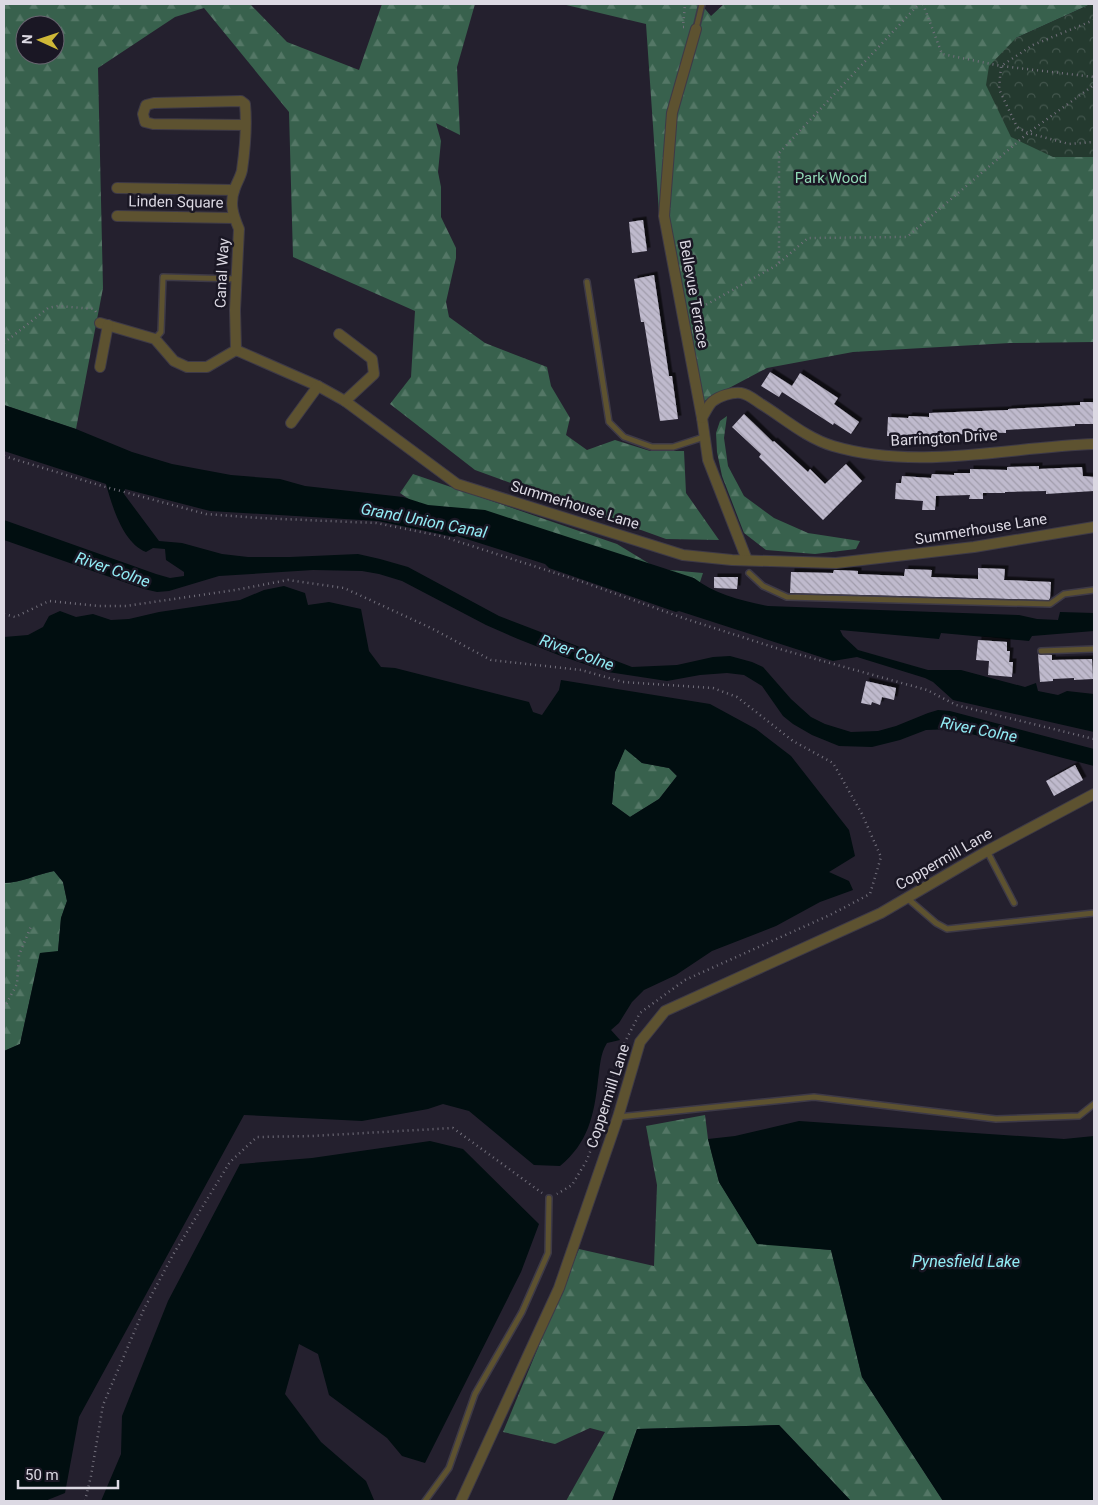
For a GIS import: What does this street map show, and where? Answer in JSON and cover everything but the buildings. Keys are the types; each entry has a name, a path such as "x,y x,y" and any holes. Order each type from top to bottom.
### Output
{"street":[{"name":"Bellevue Terrace","path":"696,29 672,113 664,216 702,418 708,460 747,560"},
{"name":"Canal Way","path":"236,350 235,310 240,229 234,218 231,204 234,190 242,173 246,112 245,104 241,101 154,103 146,105 143,114 145,122 153,124 245,125"},
{"name":"Linden Square","path":"118,188 234,190"},
{"name":"Linden Square","path":"117,216 234,218"},
{"path":"100,367 104,324 155,339 174,361 187,367 207,367 236,350"},
{"path":"339,334 372,359 374,374 345,401"},
{"name":"Summerhouse Lane","path":"236,350 318,386 345,401 457,484 683,555 747,560 836,563 974,547 1094,527"},
{"path":"291,423 318,386"},
{"name":"Barrington Drive","path":"702,418 713,402 730,393 742,393 817,439 831,445 870,454 907,457 949,456 1067,444 1094,444"},
{"name":"Coppermill Lane","path":"461,1501 559,1288 618,1117 640,1042 666,1011 881,914 987,851 1094,794"}],"lane":[{"path":"696,29 702,4"},
{"path":"155,339 161,332 163,277 237,278"},
{"path":"587,282 609,422 624,437 652,447 673,447 704,438"},
{"path":"749,573 763,586 787,597 1050,604 1064,594 1094,590"},
{"path":"1041,651 1094,649"},
{"path":"987,851 1014,903"},
{"path":"907,898 936,923 947,929 1094,913"},
{"path":"618,1117 814,1097 996,1119 1079,1116 1094,1104"},
{"path":"425,1501 449,1468 475,1394 522,1312 548,1254 550,1198"}],"path":[{"path":"685,4 683,27 696,29"},
{"path":"779,264 779,153 919,4"},
{"path":"923,4 942,54 1001,66 1094,77"},
{"path":"1001,66 1033,45 1094,20"},
{"path":"1001,66 999,90 1017,127 1028,133 1069,144 1094,142"},
{"path":"683,317 779,264 808,238 906,237 1028,133 1094,85"},
{"path":"4,343 48,308 58,306 94,309 104,324"},
{"path":"4,456 102,486 206,514 376,523 441,536 583,582 683,618 784,650 927,690 956,705 1094,739"},
{"path":"4,614 15,617 49,601 99,606 126,606 288,580 344,588 430,628 490,660 581,670 623,682 713,688 737,697 793,741 834,763 862,814 881,857 870,894 830,915 686,980 640,1013 617,1058 607,1106 587,1160 572,1185 550,1198 453,1128 312,1136 257,1137 230,1162 174,1254 144,1309 103,1405 85,1501"},
{"path":"4,1008 17,984 19,955 32,924"}],"green space":[{"path":"4,4 250,4 287,42 359,70 382,4 475,4 457,67 460,135 436,123 441,141 438,172 441,187 441,217 456,248 456,258 446,302 449,317 485,343 547,367 551,386 570,418 566,435 587,450 615,440 650,451 684,451 686,493 719,540 666,539 475,470 390,404 411,377 415,311 293,257 289,112 204,8 175,17 98,68 103,288 76,429 4,405"},
{"name":"Park Wood","path":"562,4 701,4 711,16 724,4 1091,4 1016,38 1053,157 1094,157 1094,342 1010,343 853,352 767,368 697,405 659,213 646,24"},
{"path":"1094,4 1094,157 1053,157 1011,137 986,85 989,66 1016,38"},
{"path":"727,416 724,438 728,466 744,496 774,518 808,533 860,541 856,549 815,554 766,550 744,533 722,476 717,452 716,433 720,421"},
{"path":"413,474 617,544 658,569 703,573 700,582 645,585 432,515 400,493"},
{"path":"625,748 642,763 669,768 677,776 659,799 630,817 612,804 615,772"},
{"path":"54,871 63,882 67,901 61,918 58,952 40,953 20,1044 4,1051 4,883 17,882"},
{"path":"705,1115 708,1139 719,1182 757,1243 831,1250 862,1377 943,1501 851,1501 779,1425 637,1429 612,1501 566,1501 605,1432 590,1428 555,1444 503,1432 579,1249 654,1266 657,1185 646,1126"}],"water":[{"path":"4,405 76,429 132,452 172,464 231,475 280,479 305,486 403,497 428,505 485,510 694,578 702,584 729,596 768,606 1019,615 1037,619 1058,620 1060,612 1094,613 1094,631 1032,636 1029,641 941,633 939,639 840,630 843,636 858,650 928,670 961,670 1025,687 1036,683 1038,691 1058,695 1067,691 1094,694 1094,732 953,700 933,682 925,678 857,657 833,661 679,611 676,612 549,568 545,564 457,536 454,537 378,521 210,511 125,489 124,494 159,541 182,543 222,554 248,557 358,554 380,559 408,567 499,616 632,667 677,665 713,657 730,656 752,662 763,667 791,699 811,717 825,724 851,732 878,731 938,710 950,711 1094,749 1094,766 952,729 926,730 900,740 872,747 839,746 812,735 793,724 783,716 762,686 744,675 727,673 700,675 667,681 608,672 518,639 486,625 402,581 379,574 362,571 313,570 219,576 169,591 157,592 144,589 4,540 4,520 156,574 170,578 184,576 184,572 166,560 165,549 153,548 146,552 131,541 120,523 106,484 4,451"},
{"path":"284,586 305,593 308,605 329,602 361,609 369,651 381,667 395,668 529,702 533,712 542,715 559,690 561,680 710,704 756,729 791,756 849,830 855,856 829,872 849,881 853,890 820,902 776,926 712,951 676,975 644,990 632,1002 619,1023 611,1030 620,1040 607,1043 603,1052 592,1117 588,1128 577,1148 560,1166 534,1165 469,1111 443,1104 428,1109 362,1121 244,1115 79,1417 65,1493 45,1501 4,1501 4,1051 20,1044 40,953 58,951 61,918 67,901 63,882 54,871 17,882 4,883 4,637 28,635 43,627 49,616 60,611 76,617 93,614 111,620 129,619 159,612 240,600 264,590","holes":["625,749 642,763 669,768 677,776 659,799 630,817 612,804 615,772"]},
{"name":"Pynesfield Lake","path":"799,1121 1064,1139 1094,1136 1094,1501 943,1501 862,1377 831,1250 757,1244 719,1182 708,1139 735,1136"},
{"path":"430,1141 463,1149 539,1224 521,1272 425,1463 402,1456 387,1438 329,1395 318,1354 299,1344 285,1394 321,1442 366,1481 373,1501 101,1501 121,1454 122,1416 168,1301 240,1164 312,1158"},
{"path":"779,1425 851,1501 612,1501 637,1429"}],"water label":[{"name":"Grand Union Canal","path":"424,520"},
{"name":"River Colne","path":"113,569"},
{"name":"River Colne","path":"577,652"},
{"name":"River Colne","path":"979,729"}]}
